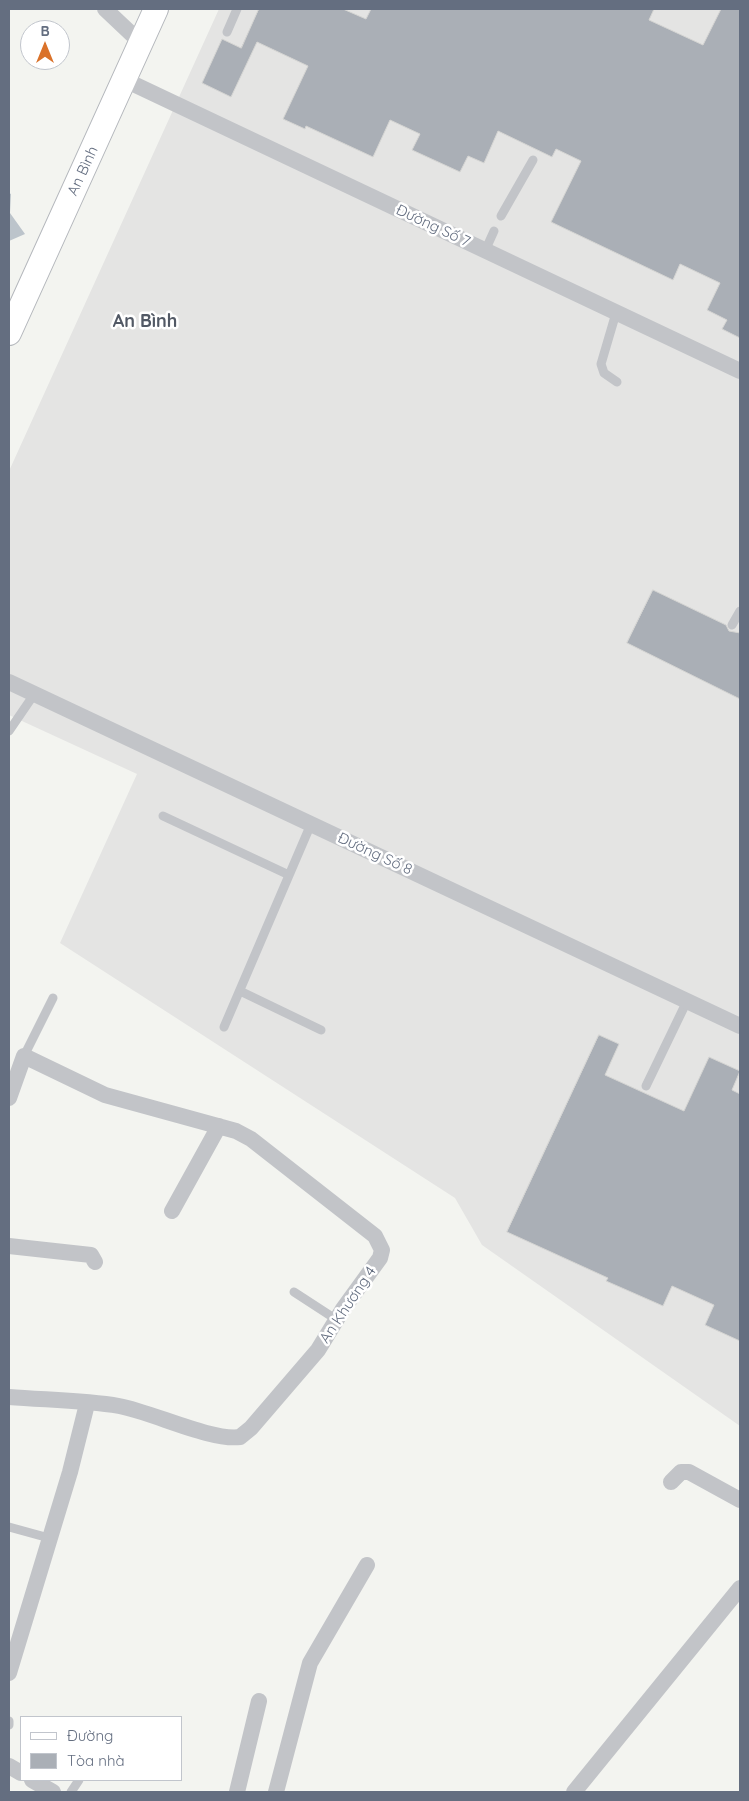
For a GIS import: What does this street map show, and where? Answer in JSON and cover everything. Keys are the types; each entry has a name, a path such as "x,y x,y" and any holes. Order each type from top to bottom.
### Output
{"main road":[{"name":"An Bình","path":"9,333 156,9"}],"street":[{"path":"105,9 141,43"},
{"name":"Đường Số 7","path":"125,80 740,371"},
{"name":"Đường Số 8","path":"9,682 740,1026"},
{"path":"9,1098 12,1080 24,1056"},
{"name":"An Khương 4","path":"9,1397 141,1411 219,1436 240,1437 251,1428 318,1350 380,1258 382,1250 380,1242 375,1236 251,1139 219,1126 104,1095 24,1056"},
{"path":"172,1211 219,1126"},
{"path":"9,1246 91,1255 95,1262"},
{"path":"9,1673 70,1472 88,1404"},
{"path":"671,1482 680,1472 689,1472 740,1500"},
{"path":"276,1792 310,1663 367,1565"},
{"path":"574,1792 740,1588"},
{"path":"237,1792 259,1701"},
{"path":"9,1766 20,1773"},
{"path":"34,1781 53,1792"}],"lane":[{"path":"227,32 236,9"},
{"path":"501,216 533,160"},
{"path":"486,251 494,231"},
{"path":"616,313 601,364 604,373 617,382"},
{"path":"732,625 740,610"},
{"path":"9,731 35,693"},
{"path":"163,816 289,875"},
{"path":"224,1027 311,824"},
{"path":"240,991 321,1030"},
{"path":"24,1056 53,998"},
{"path":"646,1086 687,1001"},
{"path":"294,1292 337,1320"},
{"path":"9,1527 49,1538"},
{"path":"9,1721 9,1726"},
{"path":"71,1792 78,1781"}],"shaded area":[{"path":"219,9 740,9 740,1426 482,1245 455,1198 60,943 137,774 9,715 9,471"},
{"path":"9,193 11,194 10,213 25,234 9,241"}],"building":[{"path":"259,9 343,9 366,19 371,9 654,9 649,20 703,45 721,9 740,9 740,338 722,329 727,320 707,310 720,283 680,264 673,280 551,222 581,161 556,149 552,157 498,131 484,163 468,156 460,172 412,150 420,134 390,120 373,157 306,126 305,129 283,119 308,66 257,42 231,97 202,83 222,39 241,48"},
{"path":"653,590 726,625 729,631 740,633 740,699 627,643"},
{"path":"599,1035 619,1044 605,1075 684,1111 709,1057 740,1071 732,1090 740,1094 740,1341 705,1325 714,1305 672,1286 663,1306 606,1281 608,1278 507,1232"}],"district":[{"name":"An Bình","path":"145,322"}]}
